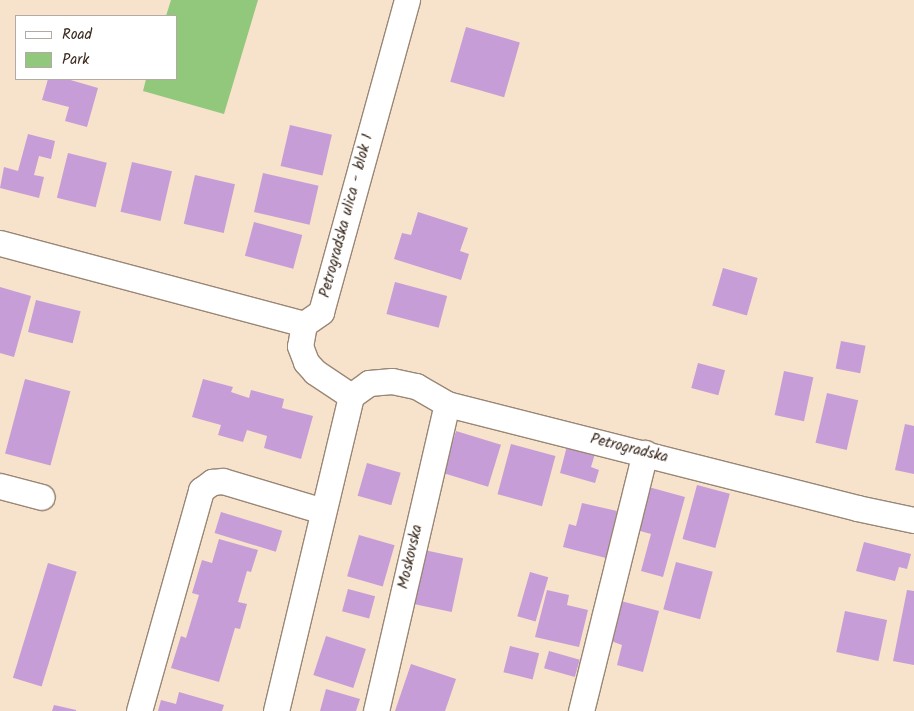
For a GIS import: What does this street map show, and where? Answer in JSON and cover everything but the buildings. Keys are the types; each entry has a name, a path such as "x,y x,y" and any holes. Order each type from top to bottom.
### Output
{"street":[{"name":"Petrogradska ulica - blok 1","path":"304,324 321,312 407,0"},
{"path":"0,243 304,324 300,346 306,362 315,372 351,396 276,711"},
{"name":"Petrogradska","path":"351,396 369,383 392,381 416,386 447,404 857,508 914,520"},
{"name":"Moskovska","path":"376,711 447,404"},
{"path":"581,711 644,453"},
{"path":"138,711 201,490 212,482 223,481 323,511"},
{"path":"0,486 42,497"}],"green space":[{"path":"171,0 258,0 224,114 143,91 146,80 178,80 178,15 166,15"}]}
